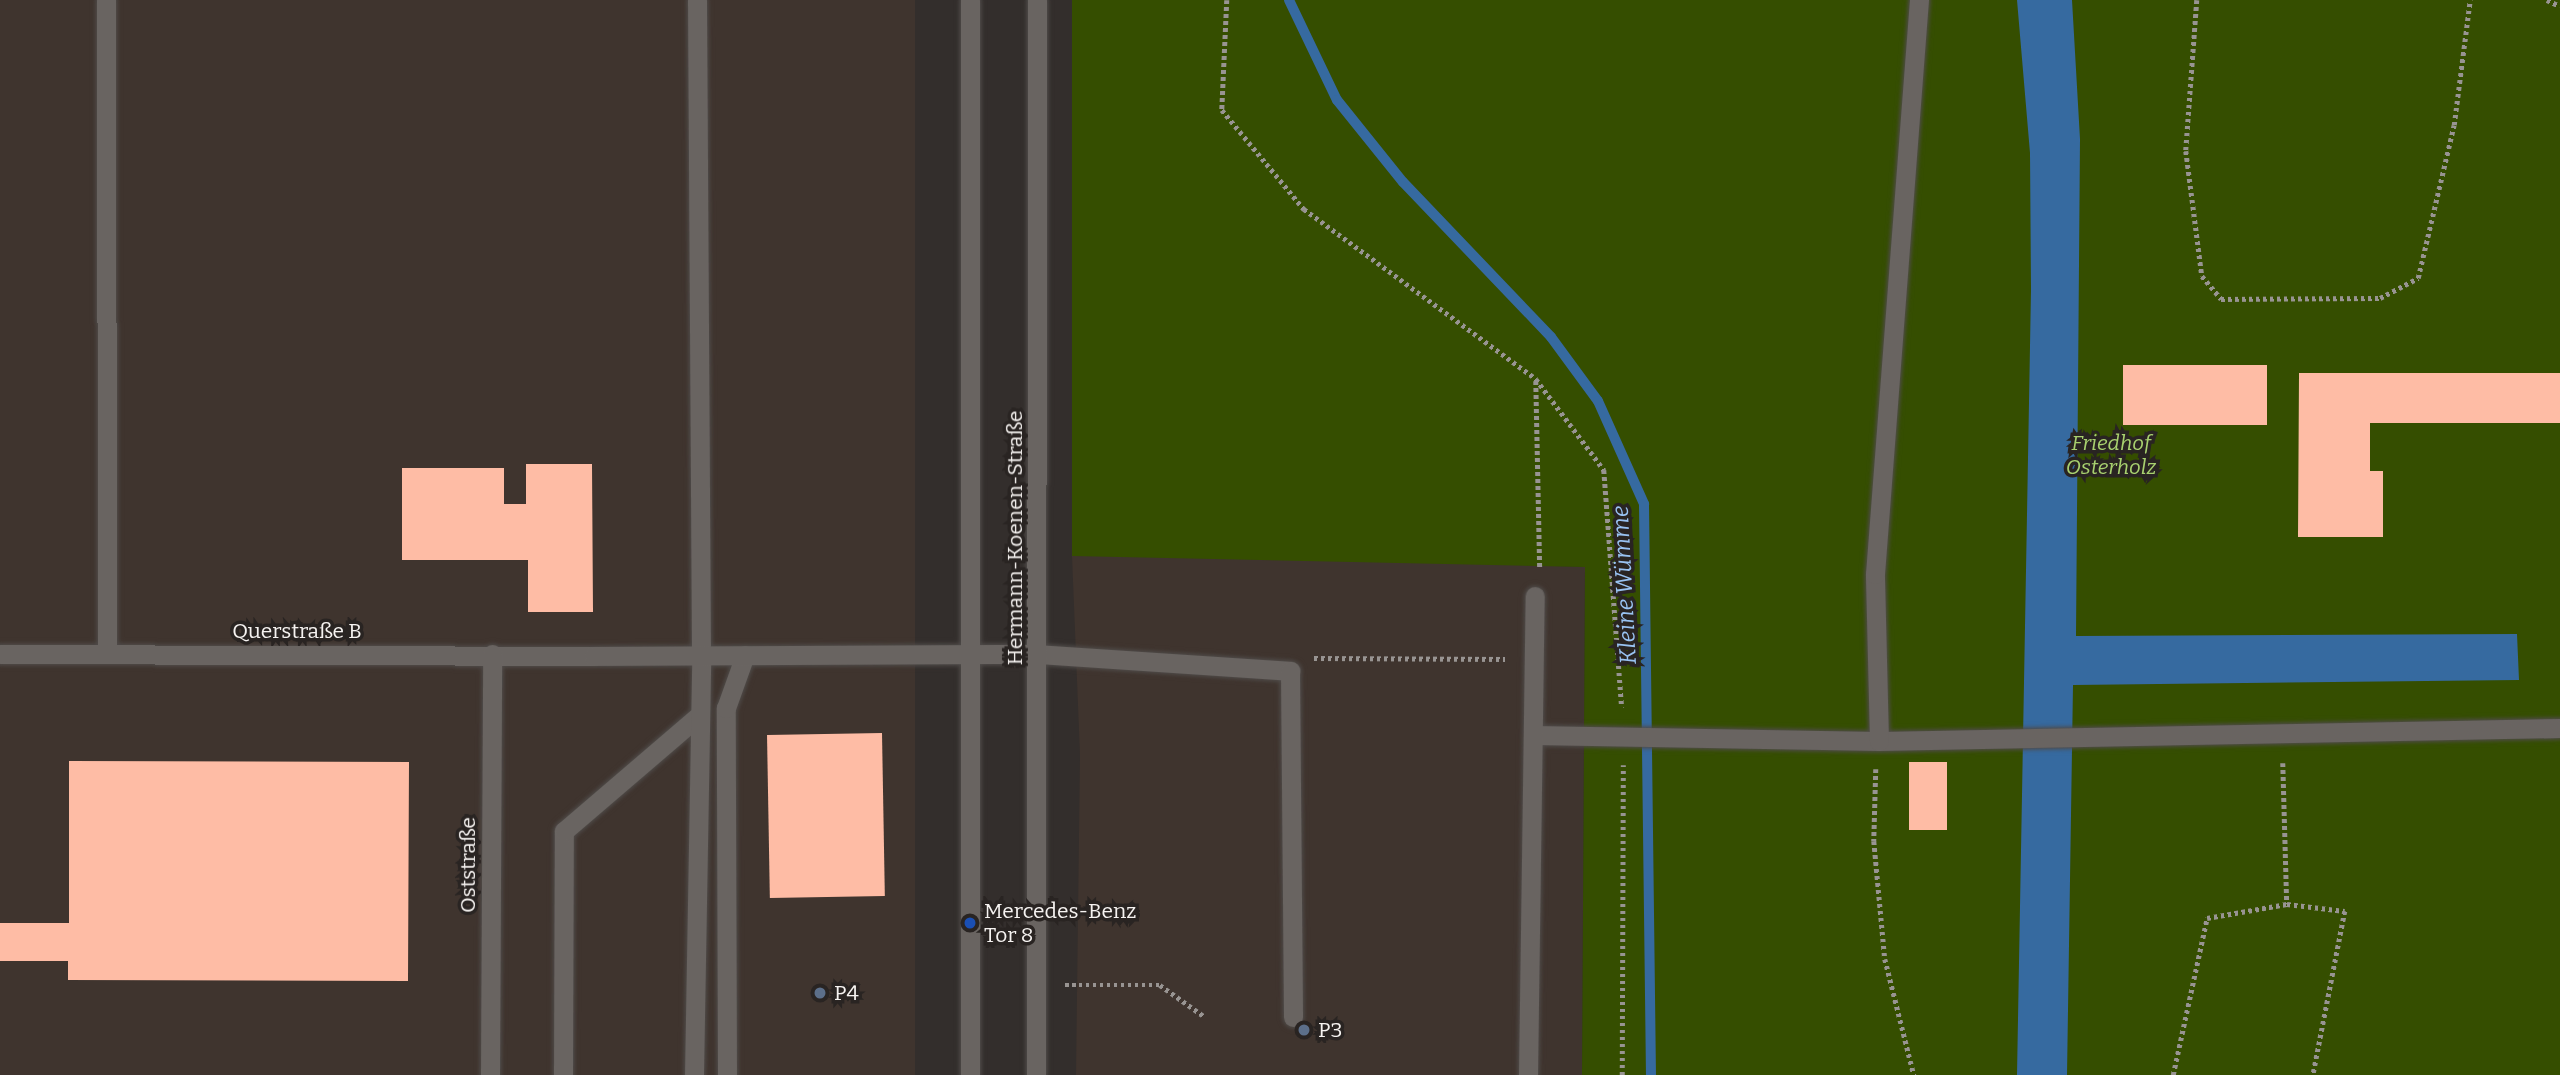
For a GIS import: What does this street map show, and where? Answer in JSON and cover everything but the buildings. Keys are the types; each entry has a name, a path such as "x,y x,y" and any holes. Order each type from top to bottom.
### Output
{"main road":[{"path":"106,0 107,654"},
{"path":"694,1075 697,718 701,655 698,0"},
{"path":"970,0 970,1075"},
{"name":"Hermann-Koenen-Straße","path":"1036,1075 1037,0"},
{"path":"1879,741 1875,574 1913,151 1919,0"},
{"path":"1528,1075 1535,596"},
{"name":"Querstraße B","path":"0,654 594,656 969,652 1290,671"},
{"name":"Oststraße","path":"490,1075 492,654"},
{"path":"727,1075 726,708 745,655"},
{"path":"1290,671 1293,1017"},
{"path":"563,1075 564,831 697,718"},
{"path":"1533,735 1879,741 2560,728"}],"path":[{"path":"1227,0 1222,110 1304,209 1536,379 1604,470 1623,736 1622,1075"},
{"path":"2197,0 2186,151 2202,276 2221,299 2380,298 2418,278 2454,125 2470,0"},
{"path":"2547,0 2560,6"},
{"path":"1535,596 1541,574 1536,379"},
{"path":"1290,671 1306,658 1534,659"},
{"path":"2282,734 2287,904"},
{"path":"1879,741 1874,841 1885,959 1914,1075"},
{"path":"2174,1075 2207,918 2287,904 2345,911 2313,1075"},
{"path":"1037,985 1160,985 1205,1017"}],"shaded area":[{"path":"0,0 915,0 915,1075 0,1075"},
{"path":"1200,555 1585,567 1582,1075 1076,1075 1080,755 1072,556"}],"green space":[{"name":"Friedhof Osterholz","path":"1072,0 2560,0 2560,1075 1582,1075 1585,567 1072,556"}],"water":[{"path":"2017,0 2072,0 2080,139 2076,636 2517,634 2519,680 2073,685 2067,1075 2017,1075 2031,290 2030,153"}],"waterway":[{"name":"Kleine Wümme","path":"1289,0 1337,100 1403,182 1551,337 1598,401 1644,504 1651,1075"}],"place":[{"name":"Mercedes-Benz Tor 8","path":"970,923"},
{"name":"P4","path":"820,993"},
{"name":"P3","path":"1304,1030"}]}
